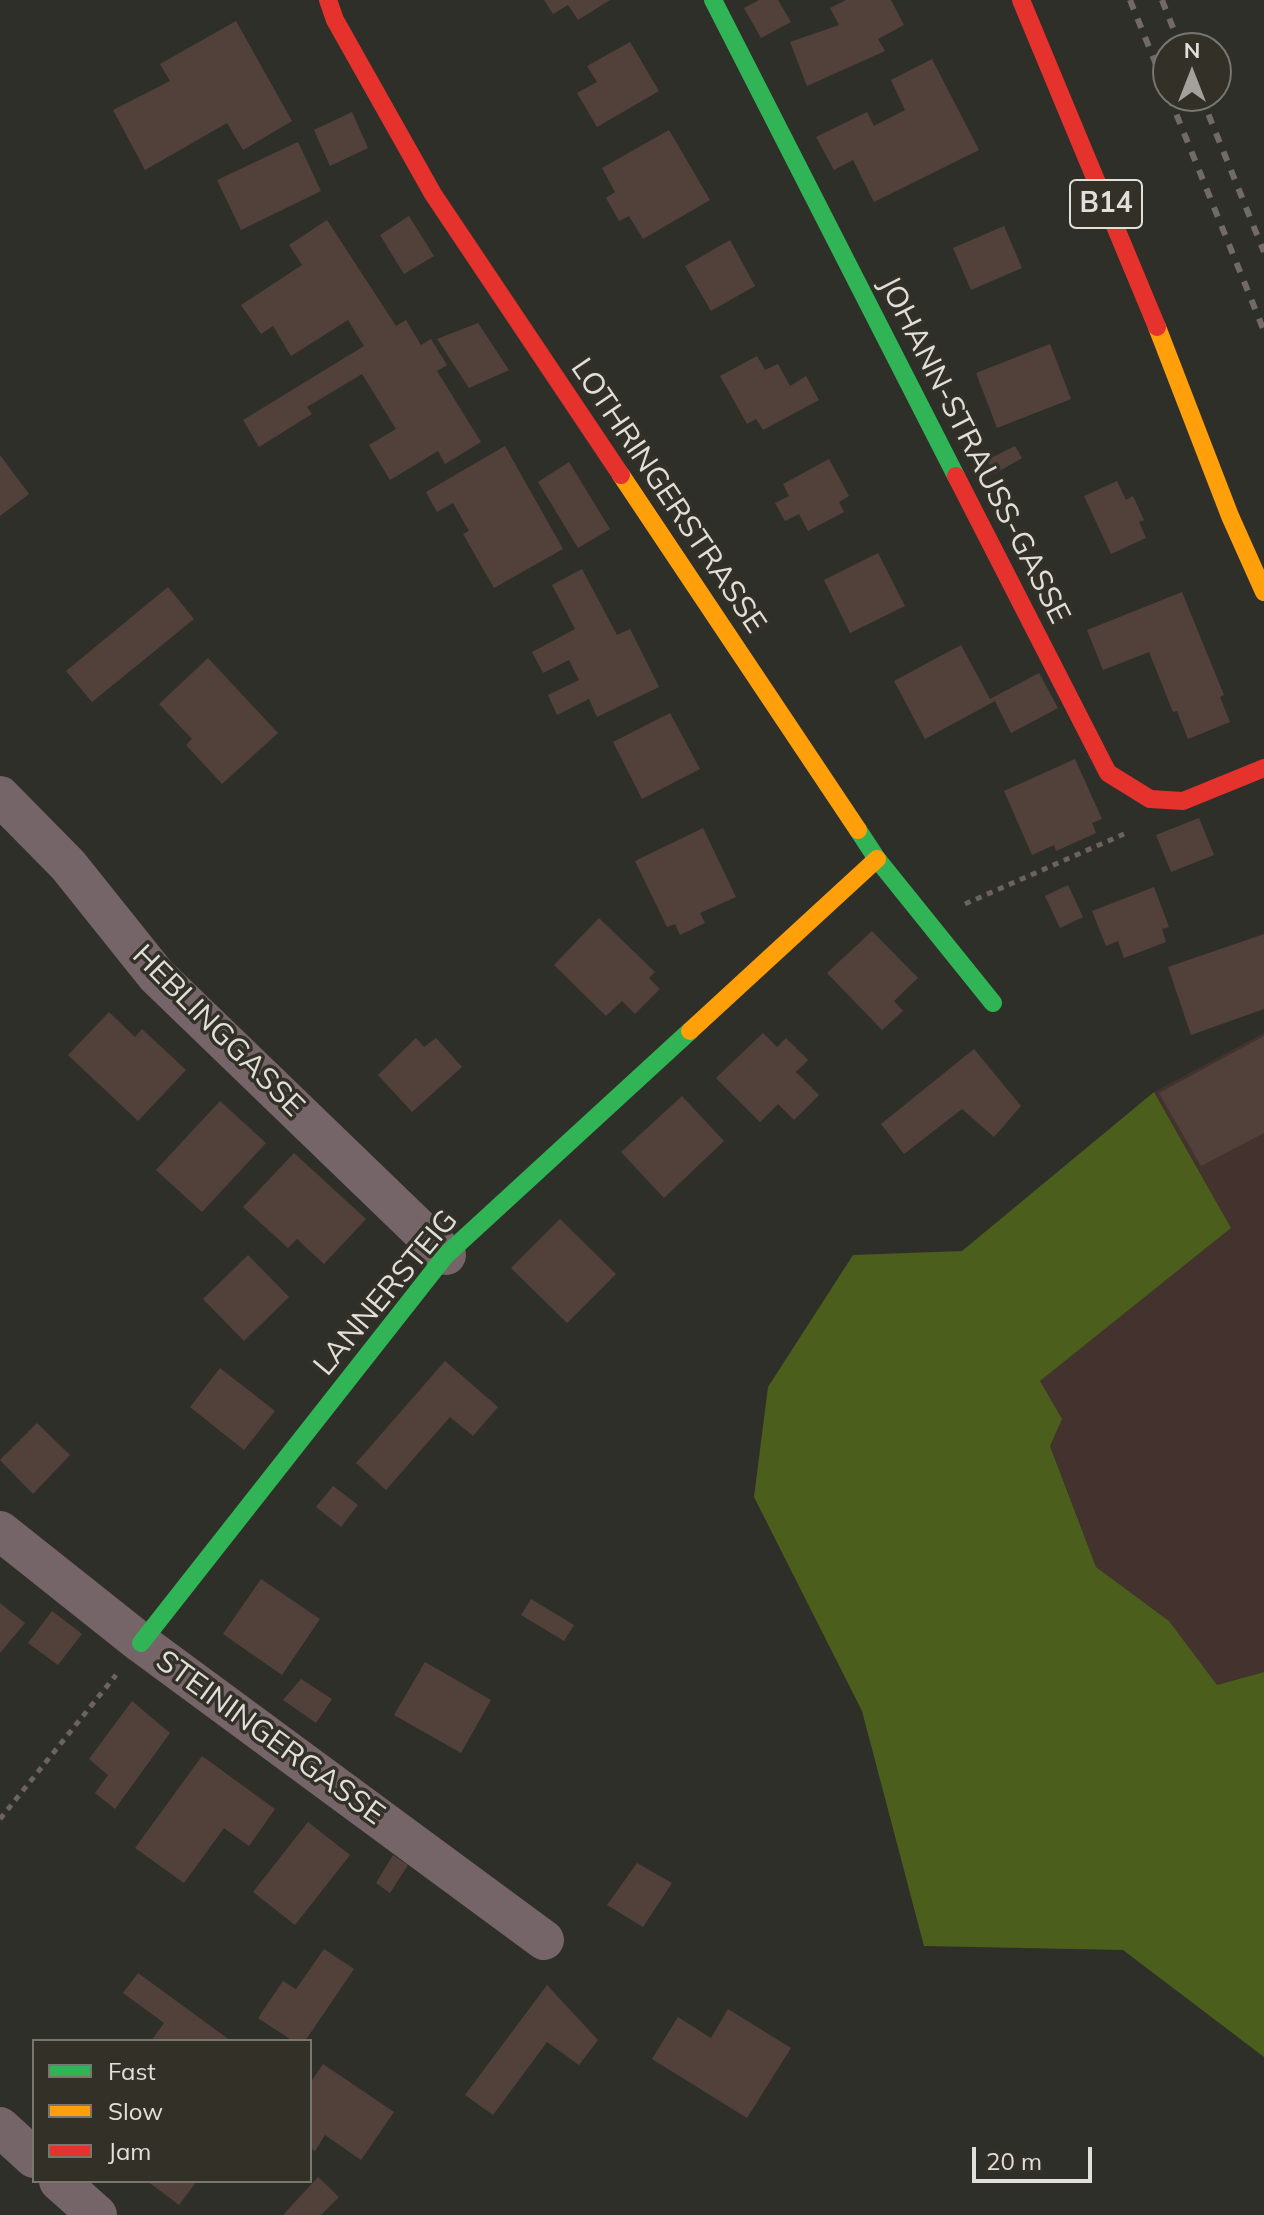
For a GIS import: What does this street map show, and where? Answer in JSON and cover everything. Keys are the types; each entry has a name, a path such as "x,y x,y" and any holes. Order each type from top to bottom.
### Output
{"street":[{"name":"LOTHRINGERSTRASSE","path":"328,0 335,20 433,194 877,859 993,1003"},
{"name":"JOHANN-STRAUSS-GASSE","path":"713,0 1108,773 1150,799 1183,801 1264,768"},
{"path":"1015,0 1033,26"},
{"name":"B14","path":"1021,0 1180,381 1230,516 1264,592"},
{"path":"1027,0 1033,26"},
{"name":"HEBLINGGASSE","path":"0,796 68,865 156,975 446,1255"},
{"name":"LANNERSTEIG","path":"141,1643 446,1255 877,859"},
{"name":"STEININGERGASSE","path":"0,1531 141,1643 544,1940"},
{"path":"0,2127 32,2156"},
{"path":"61,2183 97,2215"}],"path":[{"path":"927,920 1110,840"},
{"path":"0,1819 141,1643"}],"shaded area":[{"path":"1264,1033 1264,1672 1217,1685 1169,1621 1096,1567 1050,1445 1040,1381 1231,1228 1154,1092"}],"green space":[{"path":"1154,1092 1231,1228 1040,1381 1062,1419 1050,1446 1096,1567 1169,1621 1217,1685 1264,1672 1264,2057 1123,1950 924,1946 862,1711 754,1497 768,1387 853,1255 962,1251"}],"building":[{"path":"544,0 610,0 578,20 568,5 553,14"},
{"path":"759,0 778,0 791,22 761,38 744,8"},
{"path":"846,0 891,0 904,25 878,39 885,51 807,86 790,42 839,25 830,8"},
{"path":"236,21 292,121 243,150 227,123 145,170 113,110 170,81 160,64"},
{"path":"630,42 659,91 597,127 577,93 597,82 587,66"},
{"path":"932,59 979,150 874,202 853,160 834,170 816,137 867,112 874,126 905,110 891,80"},
{"path":"352,112 368,148 330,166 314,130"},
{"path":"669,130 710,200 643,239 629,216 619,221 606,198 615,192 602,168"},
{"path":"298,142 321,191 241,230 217,180"},
{"path":"409,216 434,256 404,274 380,235"},
{"path":"327,220 396,326 406,320 421,345 431,339 447,365 437,371 481,442 445,464 438,451 390,480 369,445 396,429 362,374 307,407 312,414 259,447 243,420 364,346 348,320 291,356 273,326 261,334 241,305 302,265 289,245"},
{"path":"1004,226 1022,268 971,290 953,248"},
{"path":"730,240 755,286 711,311 685,266"},
{"path":"478,323 509,370 469,388 437,339"},
{"path":"1050,344 1071,399 997,428 976,373"},
{"path":"757,356 765,370 778,364 790,386 806,376 819,400 763,430 756,419 747,424 720,376"},
{"path":"505,446 563,549 494,588 463,534 469,531 453,503 437,512 426,492"},
{"path":"1015,446 1022,458 994,474 987,460"},
{"path":"0,455 29,494 0,516"},
{"path":"829,459 849,496 839,502 844,512 808,531 799,514 785,521 775,503 789,496 783,484"},
{"path":"569,462 610,529 578,548 538,482"},
{"path":"1117,481 1126,500 1133,496 1144,520 1139,522 1146,538 1111,554 1084,496"},
{"path":"878,553 905,606 850,633 824,580"},
{"path":"582,569 617,635 630,629 659,687 597,717 589,699 557,715 548,695 579,680 569,660 543,673 532,652 575,629 552,585"},
{"path":"168,587 194,619 92,702 66,671"},
{"path":"1182,592 1224,695 1220,697 1230,722 1188,739 1177,711 1173,712 1149,652 1103,670 1087,630"},
{"path":"961,645 990,699 1039,673 1058,708 1011,733 995,701 925,739 894,681"},
{"path":"208,658 278,733 222,784 186,745 192,739 159,704"},
{"path":"670,713 700,769 642,799 613,742"},
{"path":"1075,759 1102,819 1092,823 1096,833 1056,851 1054,845 1032,855 1004,791"},
{"path":"1199,818 1214,855 1171,872 1156,835"},
{"path":"703,828 736,897 700,913 705,923 680,935 675,924 667,927 635,861"},
{"path":"1068,885 1083,917 1060,928 1045,896"},
{"path":"1154,887 1169,927 1162,929 1166,942 1124,958 1118,941 1106,946 1092,911"},
{"path":"599,918 655,972 649,978 660,989 635,1014 622,1001 606,1016 554,965"},
{"path":"872,931 918,978 894,1001 903,1011 882,1030 827,973"},
{"path":"1264,934 1264,1009 1191,1035 1168,967"},
{"path":"109,1012 135,1037 142,1029 186,1070 138,1121 68,1055"},
{"path":"763,1033 777,1047 786,1038 808,1060 796,1072 819,1095 794,1120 778,1104 760,1122 716,1078"},
{"path":"1264,1036 1264,1133 1201,1166 1159,1093"},
{"path":"416,1038 424,1047 436,1038 462,1067 412,1112 378,1075"},
{"path":"974,1049 1021,1106 994,1137 962,1109 904,1154 881,1124"},
{"path":"682,1096 724,1141 664,1198 621,1152"},
{"path":"220,1101 266,1143 202,1212 156,1170"},
{"path":"294,1153 366,1219 324,1264 297,1239 288,1248 243,1207"},
{"path":"560,1219 616,1274 567,1323 511,1268"},
{"path":"248,1255 289,1297 244,1341 203,1299"},
{"path":"445,1361 498,1407 473,1436 450,1417 386,1490 356,1463"},
{"path":"220,1368 275,1411 244,1450 190,1407"},
{"path":"37,1423 70,1455 33,1494 0,1460"},
{"path":"333,1486 358,1505 341,1527 316,1507"},
{"path":"261,1579 320,1619 282,1675 223,1634"},
{"path":"531,1599 574,1625 564,1641 521,1615"},
{"path":"0,1603 25,1623 0,1653"},
{"path":"52,1611 82,1634 58,1665 28,1643"},
{"path":"425,1662 491,1700 461,1753 394,1715"},
{"path":"301,1679 332,1699 316,1723 283,1700"},
{"path":"132,1701 170,1733 115,1809 95,1793 108,1775 89,1759"},
{"path":"202,1756 275,1809 249,1846 224,1828 184,1883 135,1848"},
{"path":"308,1822 350,1855 295,1925 253,1892"},
{"path":"393,1855 408,1865 390,1893 376,1883"},
{"path":"637,1863 672,1883 643,1927 607,1905"},
{"path":"324,1949 354,1969 306,2039 290,2039 258,2018 283,1981 296,1989"},
{"path":"138,1973 228,2039 152,2039 164,2023 123,1993"},
{"path":"547,1985 598,2040 579,2065 547,2042 493,2115 465,2095"},
{"path":"728,2009 791,2048 747,2118 652,2059 678,2017 711,2038"},
{"path":"323,2064 394,2112 361,2160 325,2135 315,2151 312,2149 312,2080"},
{"path":"318,2177 339,2197 321,2215 283,2215"},
{"path":"150,2183 196,2183 179,2205"}],"railway":[{"path":"1130,0 1152,54"},
{"path":"1162,0 1175,32"},
{"path":"1175,112 1264,331"},
{"path":"1207,112 1264,252"}],"traffic: fast":[{"path":"713,0 956,476"},
{"path":"858,830 877,859 993,1003"},
{"path":"141,1643 446,1255 690,1031"}],"traffic: slow":[{"path":"1157,327 1230,516 1264,592"},
{"path":"621,475 858,830"},
{"path":"690,1031 877,859"}],"traffic: jam":[{"path":"328,0 335,20 433,194 621,475"},
{"path":"1021,0 1157,327"},
{"path":"956,476 1108,773 1150,799 1183,801 1264,768"}]}
